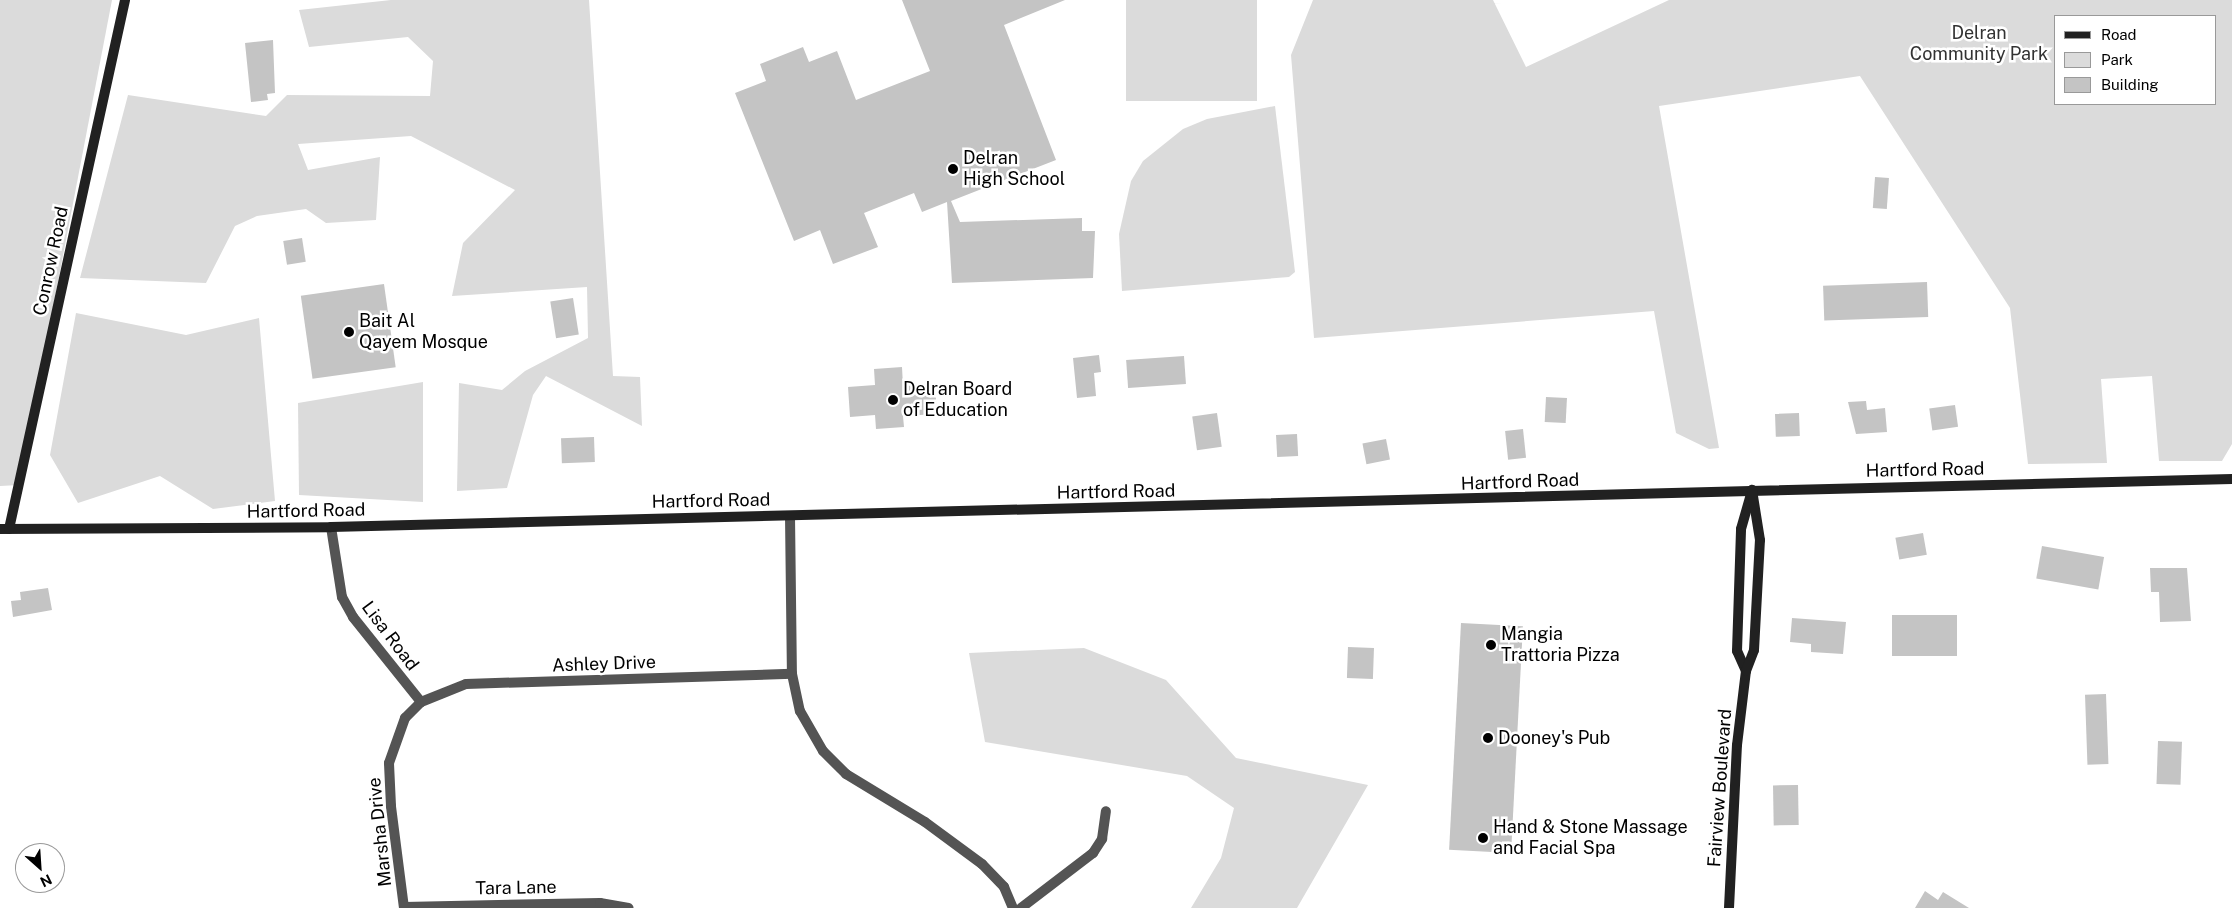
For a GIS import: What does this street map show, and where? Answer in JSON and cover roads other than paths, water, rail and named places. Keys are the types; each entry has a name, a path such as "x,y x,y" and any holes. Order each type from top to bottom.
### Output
{"main road":[{"name":"Conrow Road","path":"5,529 125,0"},
{"name":"Hartford Road","path":"5,529 331,527 1392,502 1752,490 2232,479"},
{"name":"Fairview Boulevard","path":"1746,671 1737,651 1740,548 1741,529 1752,490"},
{"name":"Fairview Boulevard","path":"1729,908 1737,745 1746,671 1754,650 1760,540 1752,490"}],"street":[{"path":"790,516 792,674 800,711 822,751 846,774 925,822 982,864 1004,887 1013,908"},
{"name":"Lisa Road","path":"331,527 342,597 353,617 421,702"},
{"name":"Ashley Drive","path":"421,702 466,684 792,674"},
{"name":"Marsha Drive","path":"404,907 391,806 389,763 405,718 421,702"},
{"path":"1021,908 1093,853 1102,839 1106,811"},
{"name":"Tara Lane","path":"404,907 600,903 628,908"}],"place":[{"name":"Delran High School","path":"953,169"},
{"name":"Bait Al Qayem Mosque","path":"349,332"},
{"name":"Delran Board of Education","path":"893,400"},
{"name":"Mangia Trattoria Pizza","path":"1491,645"},
{"name":"Dooney's Pub","path":"1488,738"},
{"name":"Hand & Stone Massage and Facial Spa","path":"1483,838"}],"park label":[{"name":"Delran Community Park","path":"1979,44"}]}
